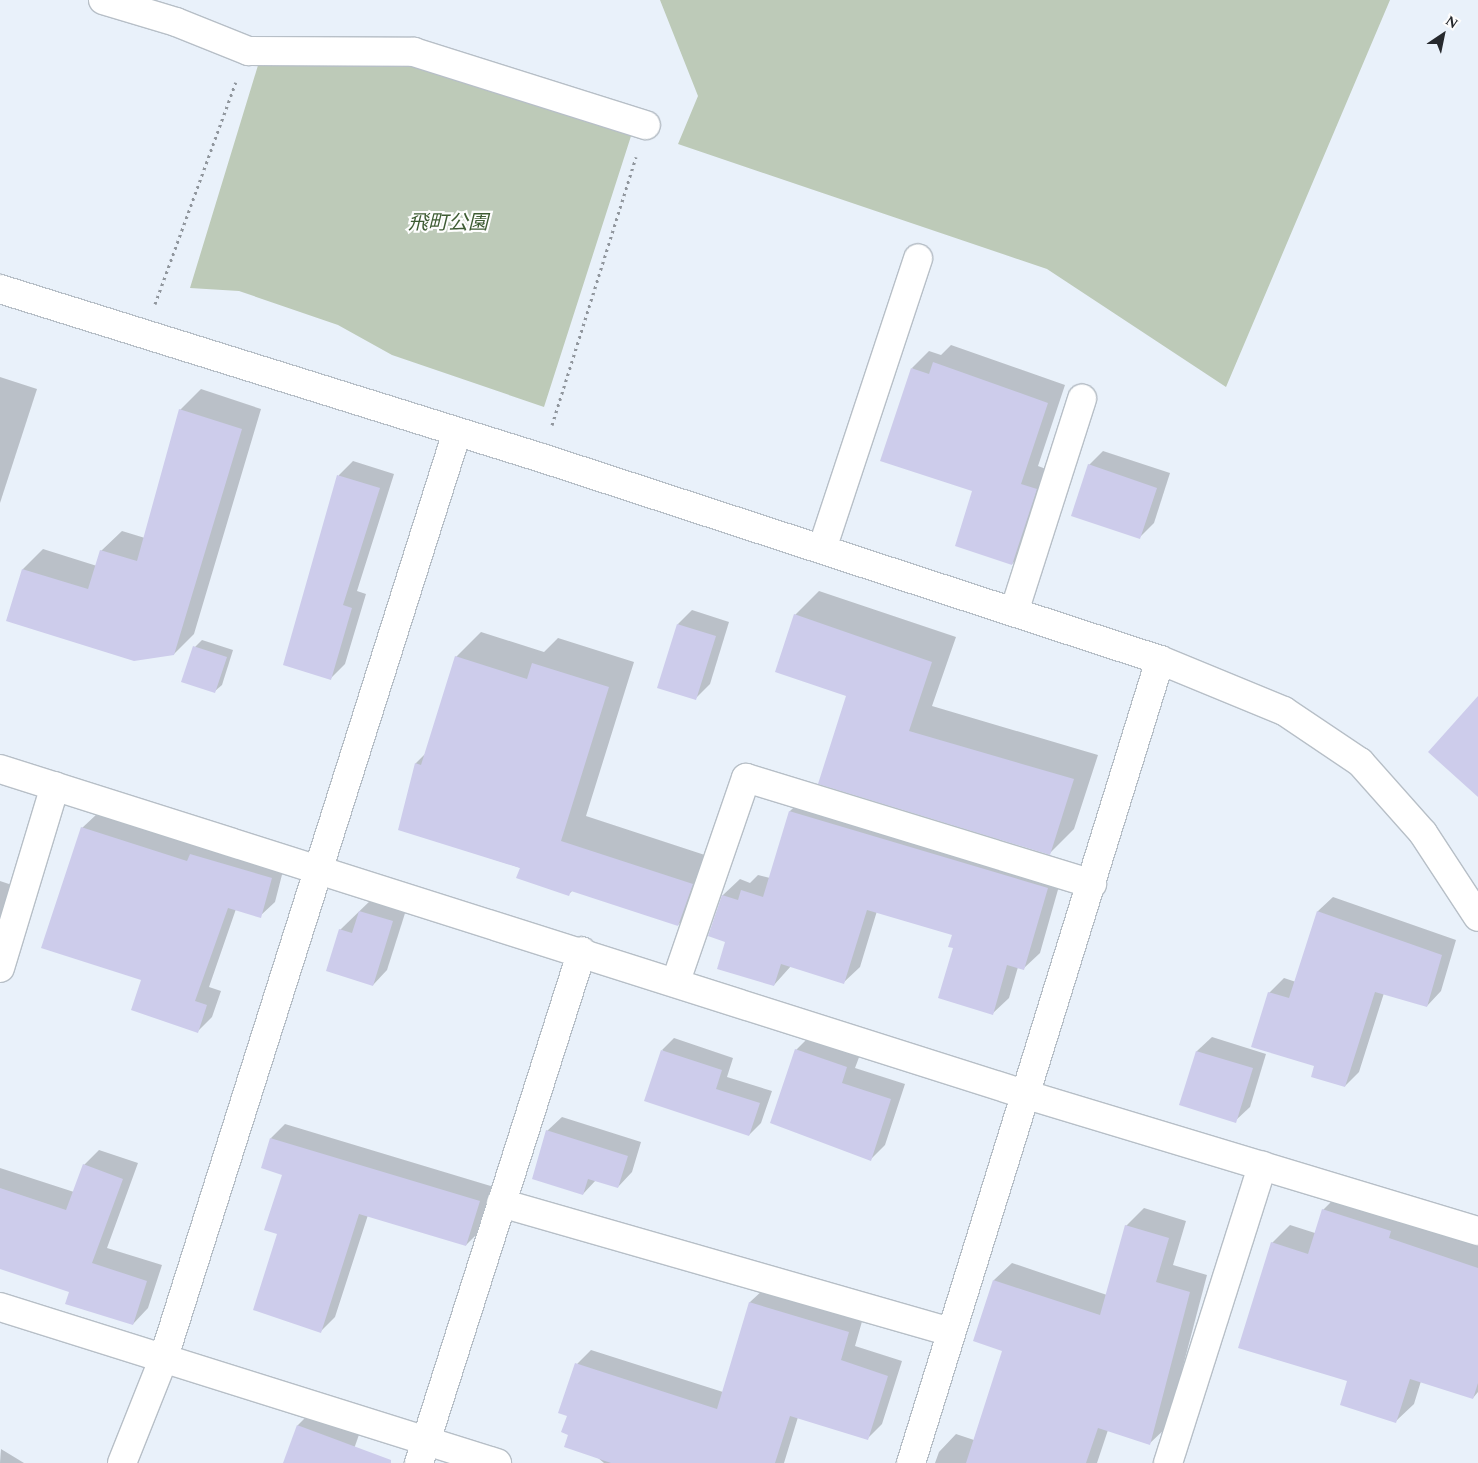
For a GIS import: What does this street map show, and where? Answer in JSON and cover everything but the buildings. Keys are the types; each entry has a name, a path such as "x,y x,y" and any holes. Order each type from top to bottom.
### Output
{"street":[{"path":"103,0 179,11 248,51 414,52 646,126"},
{"path":"822,550 918,258"},
{"path":"0,289 457,432 1014,612 1160,660 1284,711 1360,762 1423,833 1478,917"},
{"path":"1014,612 1082,399"},
{"path":"122,1463 163,1360 316,866 457,432"},
{"path":"911,1463 1027,1095 1160,660"},
{"path":"0,769 316,866 1027,1095 1478,1231"},
{"path":"676,981 746,778 1092,884"},
{"path":"0,968 55,786"},
{"path":"424,1452 582,951"},
{"path":"1168,1463 1262,1166"},
{"path":"502,1203 951,1332"},
{"path":"0,1307 163,1360 424,1452 497,1463"}],"path":[{"path":"162,285 248,51"},
{"path":"558,406 646,126"}],"green space":[{"path":"660,0 1390,0 1226,387 1047,269 678,144 698,96"},
{"name":"飛町公園","path":"259,62 411,62 632,133 544,407 392,355 338,325 239,291 190,288"}]}
